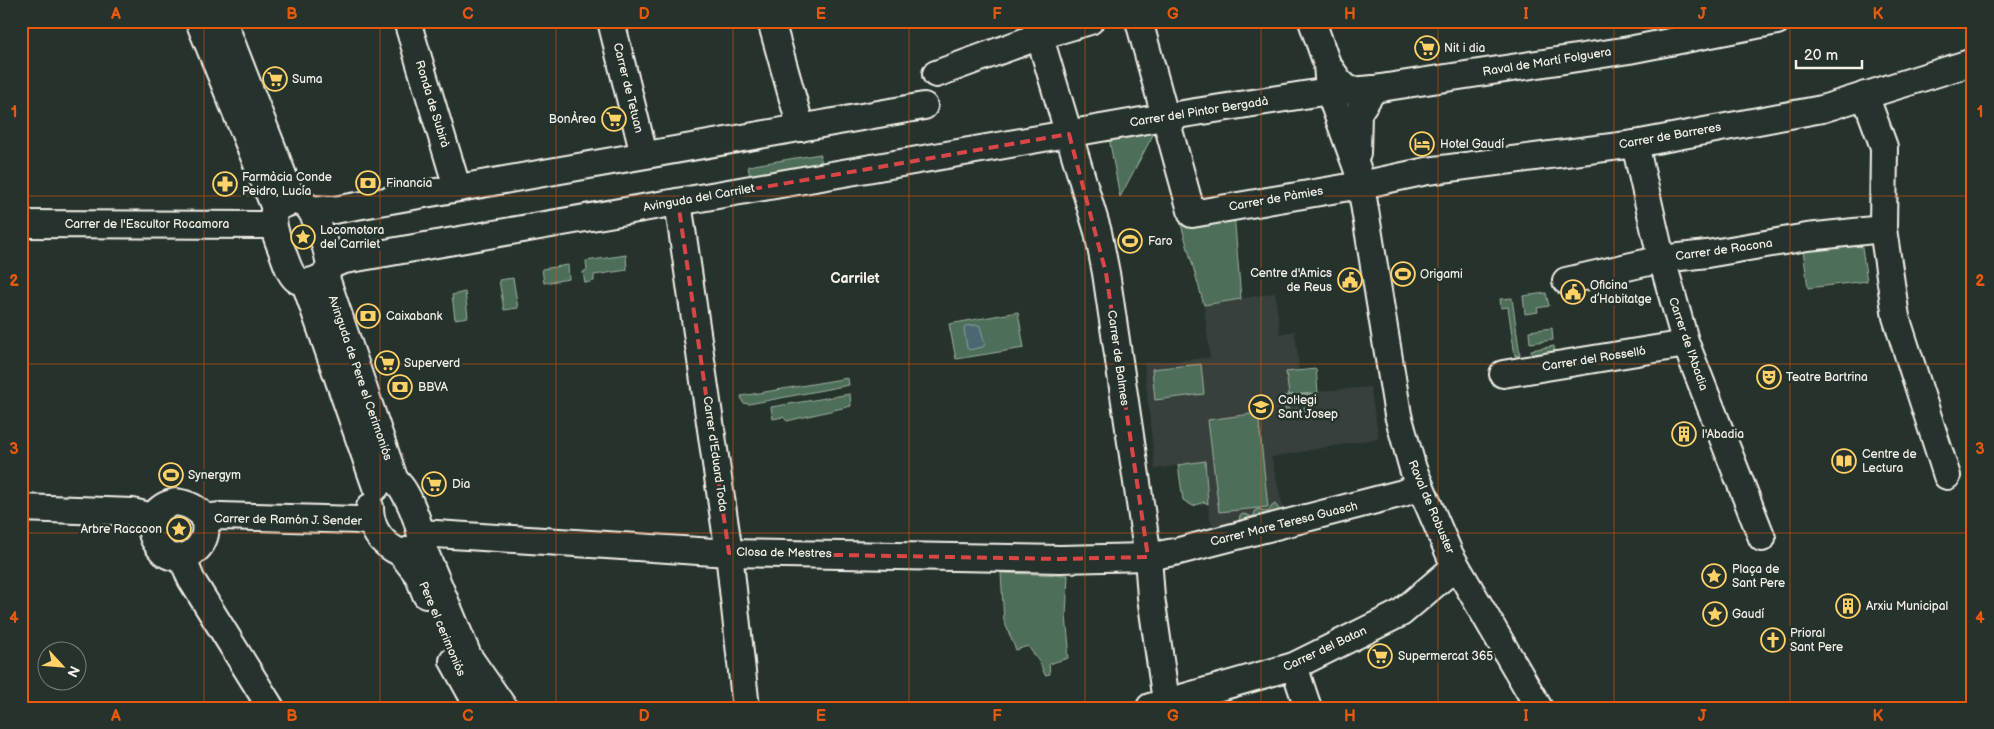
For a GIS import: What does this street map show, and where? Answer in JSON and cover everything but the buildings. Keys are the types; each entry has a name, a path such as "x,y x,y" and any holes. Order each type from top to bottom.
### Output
{"street":[{"path":"199,21 288,211"},
{"path":"223,21 288,211 289,268 298,280 320,274"},
{"name":"Ronda de Subirà","path":"407,21 457,188"},
{"name":"Carrer de Tetuan","path":"611,21 644,155"},
{"path":"771,21 801,128 924,106"},
{"path":"936,74 1038,29 1090,21"},
{"path":"1139,21 1164,117"},
{"path":"1312,21 1327,64"},
{"name":"Raval de Martí Folguera","path":"1327,64 1339,81 1350,91 1374,89 1629,50 1777,21"},
{"name":"Carrer de Balmes","path":"1038,29 1098,232 1106,273 1148,557 1161,706"},
{"name":"Carrer de Barreres","path":"1359,176 1427,171 1635,144 1822,109 1973,62"},
{"name":"Raval de Robuster","path":"1327,64 1329,91 1359,176"},
{"name":"Raval de Robuster","path":"1374,89 1358,113 1359,176 1398,415 1420,486 1456,566 1539,708"},
{"name":"Carrer del Pintor Bergadà","path":"1069,134 1329,91"},
{"path":"1865,95 1884,147 1883,229 1896,317 1947,476"},
{"name":"Carrer de Pàmies","path":"1164,117 1192,214 1359,176"},
{"name":"Carrer de l'Escultor Rocamora","path":"21,224 334,210 801,128"},
{"name":"Avinguda del Carrilet","path":"320,274 345,260 1069,134"},
{"name":"Carrer de l'Abadia","path":"1635,144 1662,258 1686,344 1762,538"},
{"name":"Carrer d'Eduard Toda","path":"678,202 729,552 746,708"},
{"name":"Avinguda de Pere el Cerimoniós","path":"288,211 327,250 320,274 385,484 404,489 415,543"},
{"name":"Carrer de Racona","path":"1566,281 1662,258 1735,250 1807,237 1883,229"},
{"name":"Carrer del Rosselló","path":"1503,374 1686,344"},
{"path":"385,484 371,501 370,516 374,530 383,543 415,543 468,656 504,708"},
{"name":"Carrer Mare Teresa Guasch","path":"1148,557 1178,551 1402,493 1420,486"},
{"path":"176,502 187,503 194,506 205,518 205,535 200,544 195,552 182,557 166,554 160,548 152,532 151,521 156,512 167,504 176,502"},
{"path":"21,508 133,512 145,515 151,521"},
{"name":"Carrer de Ramón J. Sender","path":"205,518 221,516 372,522"},
{"name":"Closa de Mestres","path":"415,543 1060,559 1148,557"},
{"name":"Pere el cerimoniós","path":"415,543 418,575 452,659 479,708"},
{"path":"182,557 191,579 271,708"},
{"name":"Carrer del Batan","path":"1161,706 1294,666 1401,613 1456,566"},
{"path":"1294,666 1308,708"}],"highlighted area":[{"path":"1069,134 1106,273 1148,557 1060,559 729,553 678,202"}],"shaded area":[{"name":"Col·legi Sant Josep","path":"1275,293 1280,334 1295,331 1299,371 1286,372 1289,394 1370,387 1379,438 1271,457 1284,513 1214,531 1209,515 1205,461 1155,469 1144,363 1210,358 1204,305"}],"green space":[{"path":"1149,131 1154,133 1120,197 1109,138"},
{"path":"820,154 823,170 751,183 748,166"},
{"path":"1234,213 1241,299 1204,305 1180,221"},
{"path":"1861,241 1867,281 1808,288 1803,250"},
{"path":"626,255 627,270 594,275 594,281 585,283 583,272 587,270 586,261"},
{"path":"568,265 569,279 544,283 542,269"},
{"path":"513,278 518,308 504,310 499,280"},
{"path":"465,292 468,317 455,319 452,295"},
{"path":"1546,293 1549,306 1537,308 1538,312 1525,314 1523,296"},
{"path":"1512,298 1520,355 1515,356 1508,307 1501,308 1500,299"},
{"path":"1018,312 1024,348 956,359 949,324"},
{"path":"1552,328 1553,340 1530,343 1529,331"},
{"path":"1554,346 1555,358 1532,361 1531,350"},
{"path":"1201,364 1204,394 1155,400 1152,369"},
{"path":"1316,369 1318,393 1289,395 1286,372"},
{"path":"848,378 849,385 749,404 743,403 741,396"},
{"path":"850,394 851,406 787,421 783,417 773,419 771,407"},
{"path":"1309,394 1311,400 1306,401 1305,398 1286,401 1289,411 1311,406 1312,409 1286,415 1283,396"},
{"path":"1258,413 1268,507 1219,512 1208,420"},
{"path":"1205,461 1208,504 1204,502 1193,506 1183,500 1178,465"},
{"path":"1275,504 1282,513 1239,524 1240,515 1244,514 1253,517 1256,510 1268,512"},
{"path":"1001,573 1068,575 1066,616 1069,647 1067,651 1068,658 1049,664 1050,674 1045,675 1040,663 1028,646 1016,650 1004,621"}],"water":[{"path":"965,326 980,326 985,344 983,347 969,350 967,348"}],"place":[{"name":"Nit i dia","path":"1427,48"},
{"name":"Suma","path":"275,79"},
{"name":"BonÀrea","path":"614,119"},
{"name":"Hotel Gaudí","path":"1422,144"},
{"name":"Financia","path":"368,183"},
{"name":"Farmàcia Conde Peidro, Lucía","path":"225,184"},
{"name":"Locomotora del Carrilet","path":"303,237"},
{"name":"Faro","path":"1130,241"},
{"name":"Origami","path":"1403,274"},
{"name":"Centre d'Amics de Reus","path":"1350,280"},
{"name":"Oficina d’Habitatge","path":"1573,292"},
{"name":"Caixabank","path":"368,316"},
{"name":"Superverd","path":"387,363"},
{"name":"Teatre Bartrina","path":"1769,377"},
{"name":"BBVA","path":"400,387"},
{"name":"Col·legi Sant Josep","path":"1261,407"},
{"name":"l'Abadia","path":"1684,434"},
{"name":"Centre de Lectura","path":"1844,461"},
{"name":"Synergym","path":"171,475"},
{"name":"Dia","path":"434,484"},
{"name":"Arbre Raccoon","path":"179,529"},
{"name":"Plaça de Sant Pere","path":"1714,576"},
{"name":"Arxiu Municipal","path":"1848,606"},
{"name":"Gaudí","path":"1715,614"},
{"name":"Prioral Sant Pere","path":"1773,640"},
{"name":"Supermercat 365","path":"1380,656"}],"district":[{"name":"Carrilet","path":"855,278"}]}
